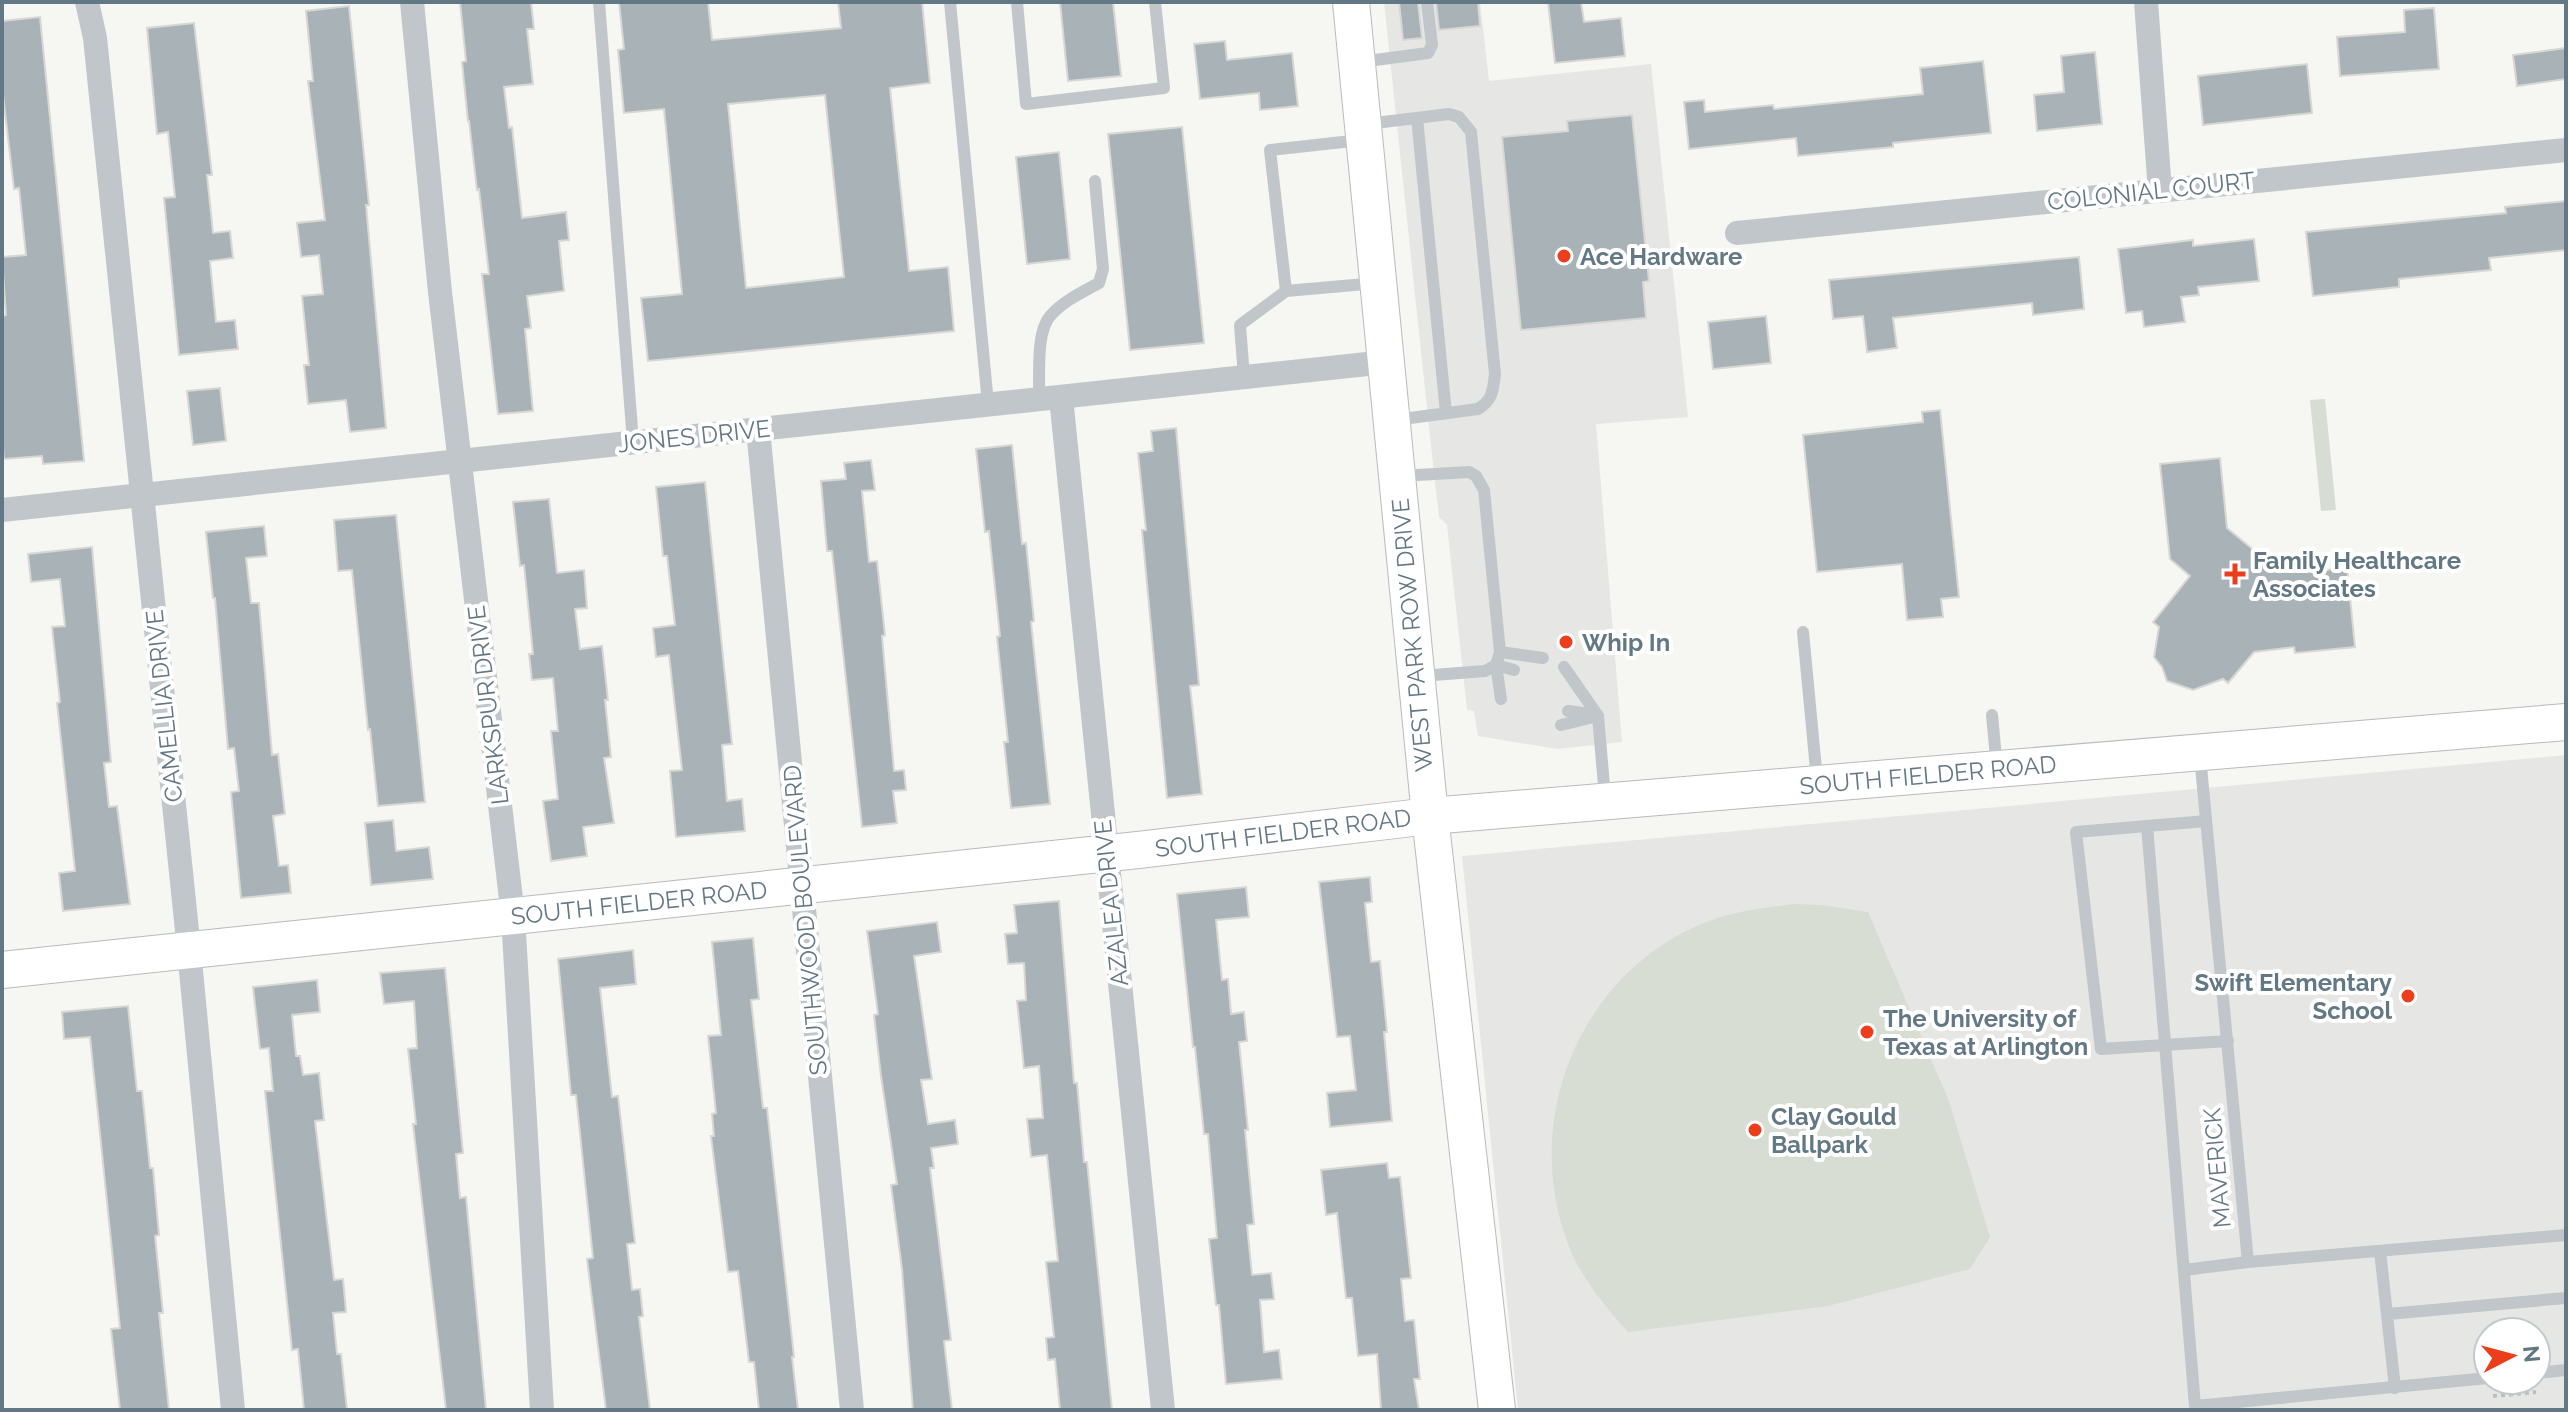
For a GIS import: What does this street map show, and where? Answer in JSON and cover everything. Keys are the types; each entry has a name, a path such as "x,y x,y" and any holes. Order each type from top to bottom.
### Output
{"main road":[{"name":"WEST PARK ROW DRIVE","path":"1351,2 1430,816 1497,1410"},
{"name":"SOUTH FIELDER ROAD","path":"2,970 1106,854 1430,816 2566,722"}],"street":[{"name":"CAMELLIA DRIVE","path":"87,2 95,38 233,1410"},
{"name":"LARKSPUR DRIVE","path":"412,2 440,292 513,916 542,1410"},
{"path":"2146,2 2160,191"},
{"name":"COLONIAL COURT","path":"1737,233 2566,150"},
{"name":"JONES DRIVE","path":"2,510 1386,362"},
{"name":"AZALEA DRIVE","path":"1050,398 1106,854 1163,1410"},
{"name":"SOUTHWOOD BOULEVARD","path":"758,429 852,1410"}],"lane":[{"path":"599,2 633,442"},
{"path":"950,2 988,404"},
{"path":"1017,2 1026,104 1164,88 1155,2"},
{"path":"1357,62 1428,53 1432,45 1427,2"},
{"path":"1286,291 1270,150 1364,132 1417,118 1449,114 1459,117 1471,132 1473,147 1495,374 1493,392 1488,403 1478,409 1392,420"},
{"path":"1417,118 1446,413"},
{"path":"1050,398 1041,338 1049,316 1066,301 1099,283 1103,269 1095,181"},
{"path":"1244,377 1240,325 1286,291 1378,283"},
{"path":"1397,477 1469,472 1476,476 1484,490 1500,652 1496,665 1501,699"},
{"path":"1803,632 1818,783"},
{"path":"1500,652 1543,658"},
{"path":"1496,665 1509,684"},
{"path":"1416,676 1485,671 1496,665 1514,670"},
{"path":"1564,667 1598,716 1605,802"},
{"path":"1574,696 1598,716"},
{"path":"1568,711 1598,716"},
{"path":"1992,715 1997,770"},
{"path":"1561,725 1598,716"},
{"name":"MAVERICK","path":"2200,753 2248,1262"},
{"path":"2206,821 2076,832 2101,1049 2228,1041"},
{"path":"2147,826 2195,1406 2472,1380"},
{"path":"2184,1270 2566,1235"},
{"path":"2380,1251 2395,1388"},
{"path":"2388,1314 2566,1298"}],"shaded area":[{"path":"1384,2 1480,2 1489,81 1651,64 1688,417 1596,424 1622,742 1557,749 1478,736 1474,711 1467,710 1447,525 1439,517"},
{"path":"2325,399 2336,510 2321,511 2310,400"},
{"name":"The University of Texas at Arlington","path":"2566,755 2566,1410 1518,1410 1462,856"},
{"name":"Clay Gould Ballpark","path":"1794,904 1868,912 1949,1101 1990,1237 1970,1269 1828,1306 1628,1332 1601,1301 1578,1266 1567,1241 1555,1195 1552,1147 1557,1101 1571,1057 1593,1016 1621,979 1657,949 1722,916"}],"building":[{"path":"460,2 531,2 534,29 527,29 533,84 504,87 509,128 512,127 522,218 566,212 569,240 559,241 564,291 527,296 531,328 525,329 533,411 498,414 482,274 489,274 468,121"},
{"path":"619,2 708,2 712,40 841,28 838,2 922,2 930,83 890,88 909,271 948,267 954,331 648,361 641,298 682,294 664,109 624,113 618,50 624,49","holes":["825,95 844,277 746,288 728,104"]},
{"path":"1060,2 1113,2 1121,76 1068,81"},
{"path":"1399,2 1418,2 1422,38 1403,40"},
{"path":"1436,2 1478,2 1480,26 1439,30"},
{"path":"1548,2 1581,2 1584,22 1621,18 1625,56 1555,63"},
{"path":"349,6 369,205 366,205 386,428 350,432 346,400 308,404 304,365 309,365 302,296 323,294 319,255 301,257 297,223 325,220 308,81 313,81 306,11"},
{"path":"2434,8 2439,69 2340,76 2337,37 2405,32 2404,10"},
{"path":"40,17 84,461 43,464 42,456 4,459 2,436 2,316 6,315 2,257 26,255 19,188 14,189 2,86 2,21"},
{"path":"194,23 212,175 207,175 213,233 230,231 233,258 210,261 216,322 235,320 238,349 179,355 164,198 175,197 168,132 157,134 147,28"},
{"path":"1225,41 1227,60 1292,53 1298,106 1260,110 1259,93 1200,99 1194,44"},
{"path":"2566,48 2566,79 2517,86 2513,55"},
{"path":"2095,52 2102,124 2037,131 2034,95 2064,92 2061,56"},
{"path":"1983,61 1991,133 1798,156 1796,138 1689,149 1684,102 1704,100 1705,112 1773,105 1774,109 1923,94 1920,68"},
{"path":"2307,64 2312,113 2203,125 2198,76"},
{"path":"1632,115 1649,281 1643,282 1646,318 1521,330 1502,137 1568,131 1567,121"},
{"path":"1182,127 1204,343 1130,350 1108,134"},
{"path":"1059,152 1070,259 1027,264 1016,157"},
{"path":"2566,201 2566,250 2489,258 2491,270 2399,279 2399,287 2313,296 2306,232 2506,213 2505,207"},
{"path":"2254,239 2259,281 2198,287 2199,295 2181,297 2185,322 2144,327 2142,311 2126,313 2118,249 2193,240 2193,246"},
{"path":"2079,257 2084,309 2033,315 2032,303 1893,318 1897,348 1867,352 1863,316 1833,319 1829,280"},
{"path":"1766,316 1771,363 1713,369 1708,322"},
{"path":"220,388 226,441 193,445 187,391"},
{"path":"1940,410 1959,597 1941,599 1943,617 1907,620 1902,564 1817,572 1803,435 1923,422 1922,412"},
{"path":"1176,428 1199,685 1190,686 1202,794 1167,798 1142,530 1146,530 1138,453 1153,451 1151,431"},
{"path":"1012,445 1022,544 1026,543 1050,804 1011,808 997,637 1000,636 989,531 985,532 976,449"},
{"name":"Family Healthcare Associates","path":"2220,458 2227,528 2279,571 2347,568 2355,647 2295,653 2294,647 2254,652 2228,683 2223,679 2193,690 2167,681 2154,657 2159,627 2153,622 2190,576 2170,559 2160,464"},
{"path":"871,460 875,490 862,491 869,562 877,561 894,771 904,770 906,790 893,791 897,823 862,827 832,551 827,551 821,481 846,479 844,463"},
{"path":"705,482 732,744 722,745 727,801 742,799 745,831 676,837 670,771 682,770 669,655 656,657 653,628 675,625 667,556 663,556 656,487"},
{"path":"549,499 557,573 584,570 587,608 575,609 580,649 602,646 611,757 604,758 614,823 583,827 587,856 551,861 543,801 558,799 551,731 558,731 553,678 532,680 529,654 533,654 524,565 520,566 513,502"},
{"path":"396,515 425,802 378,806 352,570 338,571 334,520"},
{"path":"264,526 267,556 246,558 251,603 259,603 272,755 278,754 285,814 273,816 279,866 288,865 291,893 241,898 231,792 239,791 234,748 228,749 206,532"},
{"path":"92,547 111,762 104,763 109,807 117,806 130,904 63,911 59,873 75,871 52,627 65,626 60,579 31,582 28,554"},
{"path":"393,820 396,851 429,847 433,879 371,885 365,823"},
{"path":"1370,877 1372,902 1365,903 1371,962 1380,961 1392,1121 1330,1127 1327,1093 1356,1090 1350,1036 1337,1037 1319,882"},
{"path":"1246,887 1249,917 1216,920 1222,980 1228,979 1231,1014 1244,1012 1247,1041 1239,1042 1254,1224 1247,1225 1252,1275 1271,1273 1274,1299 1260,1300 1264,1352 1279,1350 1282,1379 1226,1384 1209,1239 1217,1238 1208,1134 1204,1134 1177,894"},
{"path":"1059,901 1074,1083 1077,1083 1084,1162 1087,1162 1112,1410 1060,1410 1055,1359 1048,1360 1046,1338 1054,1337 1046,1262 1058,1261 1047,1155 1031,1157 1027,1119 1043,1118 1039,1066 1024,1068 1017,1001 1026,1000 1024,963 1008,964 1005,934 1017,933 1014,905"},
{"path":"937,922 941,952 914,956 932,1079 921,1080 928,1124 955,1120 958,1144 931,1148 934,1168 930,1168 951,1340 944,1341 952,1410 913,1410 902,1269 891,1185 897,1184 881,1076 874,1015 878,1014 867,931"},
{"path":"753,938 759,999 751,1000 763,1108 767,1108 798,1410 759,1410 754,1362 749,1362 738,1271 728,1272 711,1136 714,1136 712,1114 716,1113 708,1036 721,1035 712,942"},
{"path":"633,950 636,984 600,988 612,1097 618,1096 635,1243 627,1244 632,1290 640,1289 643,1316 639,1317 650,1410 606,1410 587,1259 593,1258 576,1095 571,1095 558,959"},
{"path":"445,968 463,1153 456,1154 460,1198 466,1197 486,1410 446,1410 413,1124 416,1124 408,1049 417,1048 414,1001 384,1004 380,973"},
{"path":"317,980 320,1012 292,1015 296,1056 300,1056 303,1075 319,1073 324,1120 315,1121 334,1280 343,1279 346,1312 333,1313 347,1410 304,1410 298,1349 292,1350 265,1091 273,1091 269,1048 260,1049 253,987"},
{"path":"128,1006 137,1091 142,1091 150,1168 153,1168 159,1235 155,1236 163,1313 159,1313 169,1410 120,1410 111,1329 120,1328 90,1037 64,1039 62,1012"},
{"path":"1387,1163 1389,1178 1400,1177 1411,1278 1401,1279 1405,1321 1414,1320 1420,1379 1414,1379 1419,1410 1381,1410 1377,1354 1358,1356 1352,1298 1346,1298 1337,1213 1326,1215 1321,1170"}],"place":[{"name":"Ace Hardware","path":"1564,256"},
{"name":"Family Healthcare Associates","path":"2235,574"},
{"name":"Whip In","path":"1566,642"},
{"name":"Swift Elementary School","path":"2408,996"},
{"name":"The University of Texas at Arlington","path":"1867,1032"},
{"name":"Clay Gould Ballpark","path":"1755,1130"}]}
